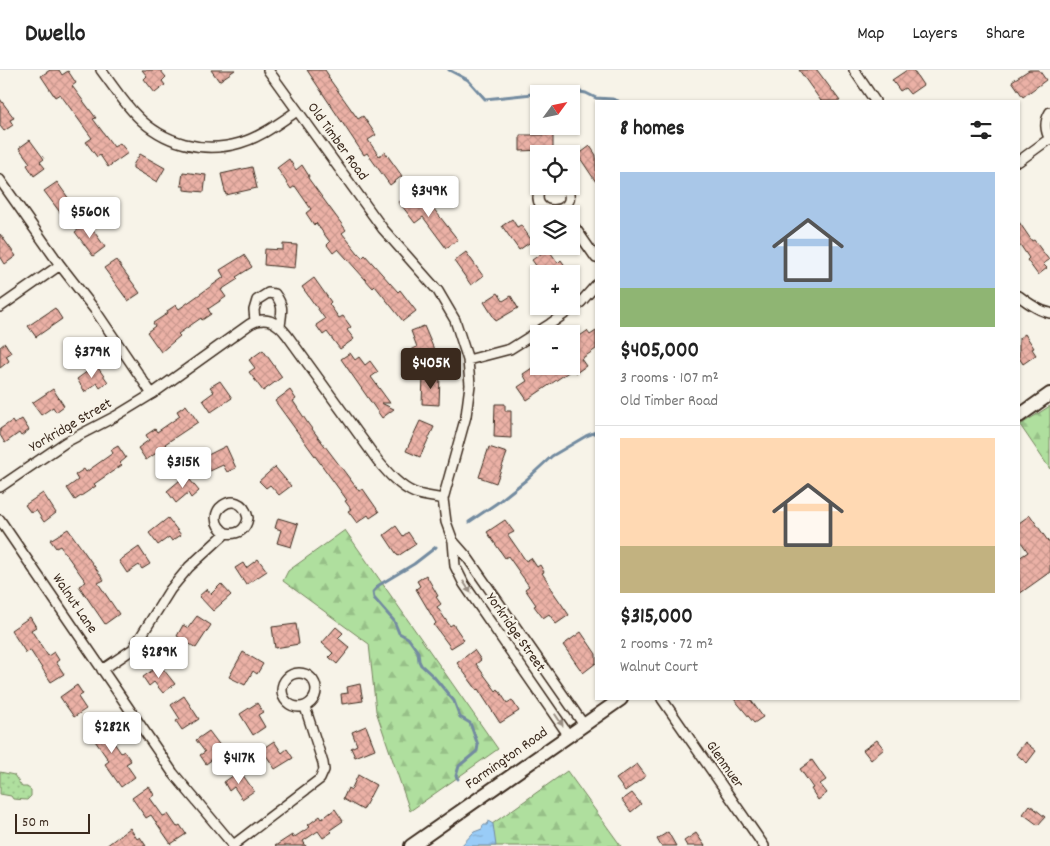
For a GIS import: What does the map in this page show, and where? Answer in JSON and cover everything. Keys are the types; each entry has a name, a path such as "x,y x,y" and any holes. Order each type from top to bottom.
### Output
{"street":[{"path":"101,70 126,105 147,126 167,138 194,146 218,147 240,144 268,130 297,111"},
{"name":"Old Timber Road","path":"268,70 383,229 438,291 455,320 468,360 470,385 466,416 443,498"},
{"path":"854,70 874,100"},
{"path":"1020,160 1050,139 1046,131 1046,122 1050,112"},
{"path":"0,180 60,265 95,310 152,394"},
{"path":"580,235 595,257"},
{"path":"0,307 60,265"},
{"path":"468,360 510,349 573,308 595,286"},
{"path":"280,326 281,302 275,294 268,293 257,300 254,310 255,321 267,320 280,326 380,464 403,486 415,493 443,498"},
{"path":"1020,297 1037,308 1050,313"},
{"name":"Yorkridge Street","path":"0,487 66,442 123,412 152,394 255,321"},
{"path":"1020,415 1050,394"},
{"name":"Yorkridge Street","path":"443,498 446,522 453,541 455,566 464,584 569,736"},
{"name":"Walnut Lane","path":"0,520 174,773 233,846"},
{"path":"102,670 133,649 170,590 188,567 226,533"},
{"name":"Yorkridge Street","path":"453,541 467,557 584,725"},
{"path":"495,628 510,618"},
{"name":"Farmington Road","path":"411,846 620,700"},
{"name":"Glenmuer","path":"663,700 764,846"},
{"path":"233,846 320,779 324,770 323,763 305,706"}],"green space":[{"path":"1050,406 1050,469 1020,425"},
{"path":"345,530 498,749 410,811 376,711 369,644 283,581 288,571"},
{"path":"567,771 621,846 461,846"},
{"path":"0,772 14,775 22,787 27,787 31,790 31,796 27,800 13,799 11,796 0,794"}],"water":[{"path":"488,821 493,824 496,846 461,846 474,832 482,829 483,825 487,825"}],"building":[{"path":"50,70 59,70 62,75 68,71 76,83 72,86 96,118 93,119 114,147 120,143 128,153 108,167 100,155 97,157 86,142 92,138 60,94 55,97 41,76"},
{"path":"142,70 160,70 166,77 162,81 165,85 155,93 144,79 147,76"},
{"path":"211,70 235,70 219,81"},
{"path":"307,70 325,70 358,119 363,116 376,135 368,140 379,156 385,152 402,176 390,185 367,153 364,155"},
{"path":"799,70 817,70 839,100 820,100"},
{"path":"907,70 913,70 923,85 910,94 905,88 900,91 892,80"},
{"path":"1029,70 1039,70 1046,80 1023,97 1012,81"},
{"path":"0,99 14,118 10,120 13,125 4,131 0,126"},
{"path":"520,135 553,135 553,145 530,145 530,151 520,151"},
{"path":"30,140 44,159 40,162 45,168 34,176 27,165 30,163 19,148"},
{"path":"590,146 595,154 595,180 580,158 580,154"},
{"path":"140,154 165,168 157,182 133,168"},
{"path":"289,159 296,170 302,165 309,176 308,178 346,230 342,233 362,258 365,255 398,292 400,290 416,311 403,321 375,286 373,288 338,249 333,253 327,245 330,242 306,213 311,209 295,186 291,189 277,168"},
{"path":"252,167 257,188 226,195 221,174"},
{"path":"183,172 206,175 204,192 184,190 184,186 181,186"},
{"path":"57,182 74,206 62,215 44,191"},
{"path":"409,194 415,201 423,195 458,240 446,248 423,217 415,223 399,202"},
{"path":"512,219 517,227 521,225 530,238 530,242 519,250 502,226"},
{"path":"88,223 105,247 93,256 75,232"},
{"path":"1020,223 1032,241 1034,240 1049,260 1043,264 1047,268 1038,275 1027,260 1029,258 1020,244"},
{"path":"0,234 16,256 5,264 0,256"},
{"path":"283,244 297,245 295,268 264,265 265,249 283,250"},
{"path":"466,252 483,276 471,285 454,261"},
{"path":"244,255 252,267 236,277 238,279 221,290 226,297 208,309 211,314 202,320 201,318 178,334 180,336 161,352 147,332 155,326 153,323 176,305 179,309 224,277 220,270"},
{"path":"539,255 552,255 558,263 561,260 564,265 536,265 532,260"},
{"path":"116,260 140,293 128,301 104,268"},
{"path":"314,278 331,302 329,304 339,318 343,316 351,327 347,330 354,339 340,349 327,332 323,335 316,325 325,319 302,287"},
{"path":"498,293 503,301 511,296 518,308 496,321 484,302"},
{"path":"55,308 62,319 36,337 28,326"},
{"path":"424,326 436,354 416,363 411,350 417,347 411,331"},
{"path":"587,331 590,335 595,332 595,350 581,359 586,366 580,370 580,336"},
{"path":"1025,334 1036,355 1023,364 1020,360 1020,337"},
{"path":"5,343 11,353 6,356 9,361 0,368 0,347"},
{"path":"263,350 282,377 263,391 249,372 255,368 249,360"},
{"path":"350,353 355,360 359,357 365,365 370,361 378,372 371,377 390,403 381,403 394,409 382,418 341,359"},
{"path":"96,365 108,382 100,388 97,383 85,392 77,379"},
{"path":"530,369 530,375 564,375 527,400 518,387 527,381 523,374"},
{"path":"423,375 440,376 439,405 422,404"},
{"path":"220,381 232,398 211,412 203,400 214,392 210,387"},
{"path":"53,389 64,406 56,412 53,407 41,415 32,403"},
{"path":"290,390 296,399 293,401 309,425 359,491 363,489 379,512 370,518 368,515 357,523 348,511 351,509 345,501 347,500 275,401"},
{"path":"495,404 505,404 505,411 511,411 511,438 494,437"},
{"path":"186,405 198,422 165,444 167,446 146,460 138,448 149,440 146,435 155,429 157,432 180,416 177,411"},
{"path":"22,419 29,430 21,436 19,433 5,443 0,435 0,429 12,421 14,424"},
{"path":"420,421 434,427 420,457 406,451"},
{"path":"118,446 126,458 120,463 122,465 75,500 67,488 78,480 75,475 84,469 86,472 113,453 111,450"},
{"path":"226,446 236,468 227,472 223,465 210,471 204,457"},
{"path":"489,447 507,453 496,483 479,477"},
{"path":"275,467 291,486 279,495 270,485 266,488 259,481"},
{"path":"186,475 199,491 191,498 188,493 176,503 167,491"},
{"path":"43,493 56,513 44,522 36,510 31,513 25,505"},
{"path":"1030,515 1050,544 1050,572 1020,593 1020,557 1028,552 1020,540 1020,522"},
{"path":"168,518 181,535 172,541 169,537 158,545 149,533"},
{"path":"278,518 298,524 291,547 277,543 281,530 275,528"},
{"path":"505,520 514,532 508,535 526,561 531,558 537,567 540,565 549,586 569,615 556,624 549,614 543,618 534,606 536,605 525,589 529,586 508,556 505,558 487,532"},
{"path":"396,526 403,536 408,532 416,544 398,556 384,535"},
{"path":"68,529 104,580 98,583 119,614 105,624 79,586 86,582 60,546 56,548 50,540"},
{"path":"139,547 150,564 142,569 139,565 127,573 119,561"},
{"path":"258,559 267,571 246,585 235,568 243,563 246,568"},
{"path":"426,575 441,604 437,607 450,626 453,624 464,640 451,648 434,625 436,623 416,589 420,586 417,581"},
{"path":"221,584 231,595 213,611 199,596 207,589 211,594"},
{"path":"197,616 211,625 196,648 177,636 183,625 188,628"},
{"path":"30,617 36,627 31,630 48,656 54,652 59,660 56,662 64,674 51,682 30,650 26,653 11,630"},
{"path":"296,624 299,644 275,648 272,627"},
{"path":"336,627 343,633 338,638 350,648 337,664 329,657 333,653 322,643"},
{"path":"581,632 595,653 595,664 583,673 563,645"},
{"path":"474,650 481,660 476,664 496,691 498,689 507,703 512,700 519,711 500,723 478,689 457,663"},
{"path":"243,652 263,664 257,674 253,671 245,685 229,677"},
{"path":"160,665 175,684 163,693 154,682 149,686 143,677"},
{"path":"360,684 363,701 342,704 341,694 348,693 347,687"},
{"path":"77,685 83,694 78,697 86,709 74,717 60,697"},
{"path":"184,696 199,719 182,730 176,721 180,719 171,705"},
{"path":"735,700 751,700 763,717 754,723"},
{"path":"257,703 263,712 258,715 265,727 253,735 240,714"},
{"path":"101,718 106,726 104,728 121,753 124,751 131,761 126,764 135,777 121,787 105,764 109,761 91,735 94,733 89,726"},
{"path":"366,726 375,749 355,757 351,748 357,745 352,732"},
{"path":"209,731 224,751 206,764 200,755 205,752 196,740"},
{"path":"877,740 884,749 871,760 863,750"},
{"path":"274,741 282,753 287,749 293,758 275,769 262,749"},
{"path":"1025,742 1036,751 1027,763 1016,754"},
{"path":"812,760 826,780 820,784 827,793 818,800 811,789 813,788 800,769"},
{"path":"637,764 646,776 625,791 616,779"},
{"path":"240,771 254,791 242,799 234,787 229,791 224,782"},
{"path":"358,775 376,785 363,810 343,799 348,788 351,790"},
{"path":"149,786 154,795 150,798 163,816 168,814 177,827 180,825 186,834 171,844 151,815 146,818 132,798"},
{"path":"632,793 641,804 631,812 622,800"},
{"path":"1030,805 1045,817 1038,825 1023,814"},
{"path":"335,809 343,821 330,830 332,832 323,838 318,831 303,841 306,846 275,846 292,835 293,838 310,827 308,825 320,816 322,819"},
{"path":"130,828 137,839 140,837 146,846 106,846"},
{"path":"668,832 676,846 661,846 657,839"},
{"path":"696,833 705,846 687,846 684,841"}],"waterway":[{"path":"449,70 468,80 485,99 569,90 586,93 596,98 615,100"},
{"path":"469,522 526,480 552,456 595,432"},
{"path":"436,547 414,564 379,585 373,592 374,598 394,621 399,633 408,638 418,652 421,665 454,701 460,717 470,723 478,745 477,751 459,766 456,776 458,779"}]}
